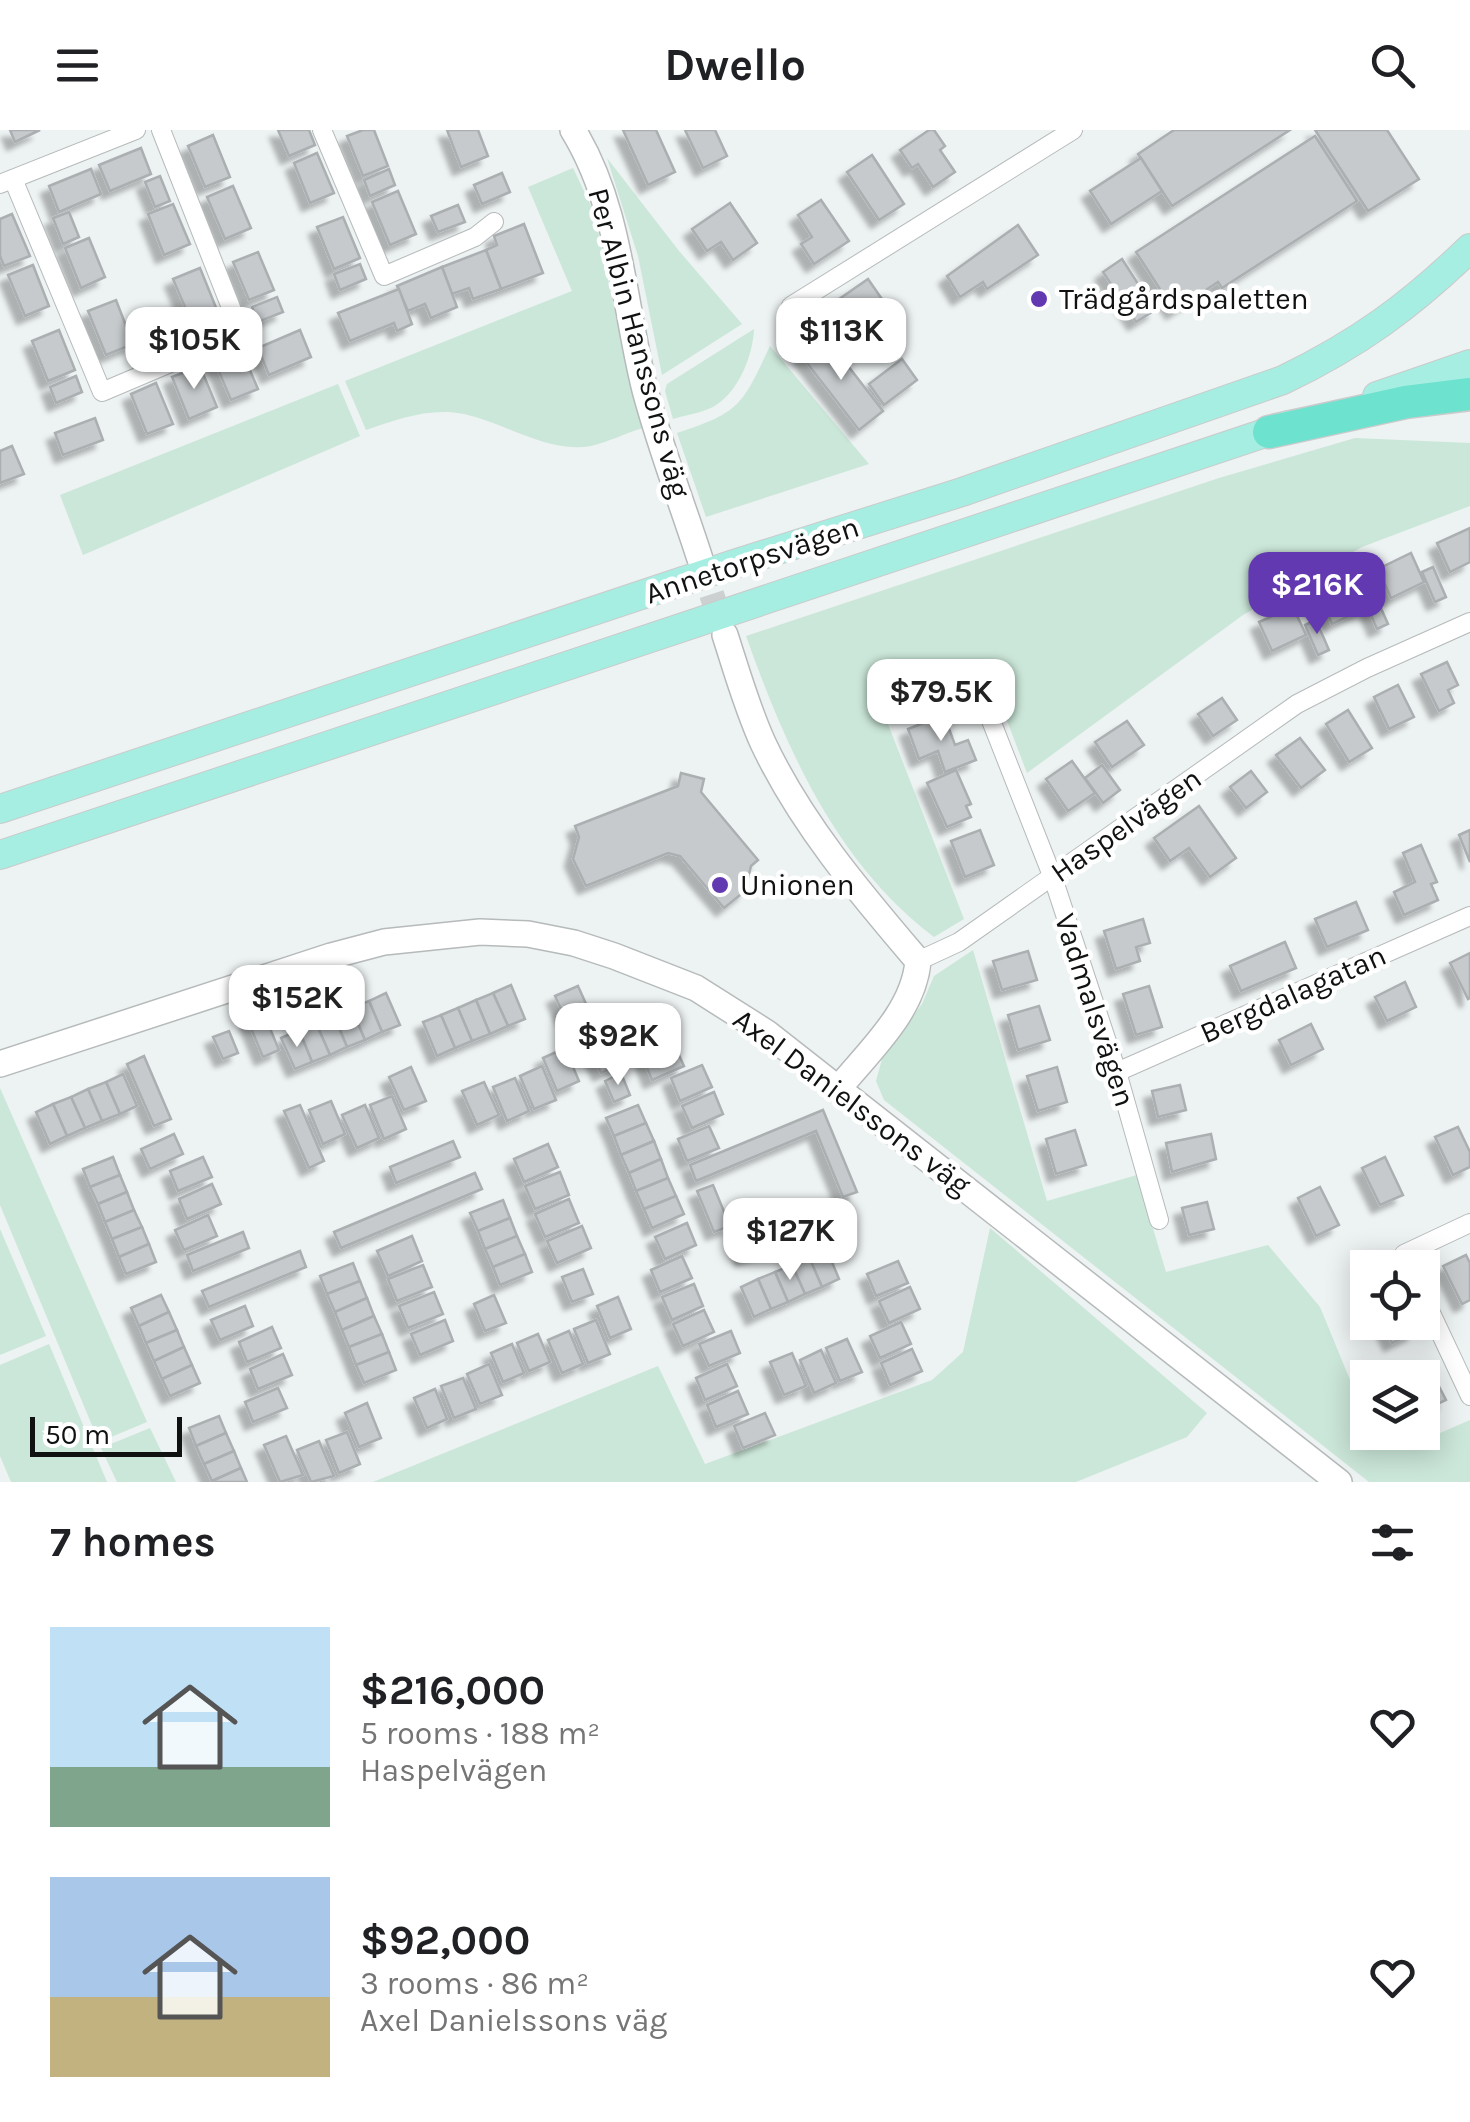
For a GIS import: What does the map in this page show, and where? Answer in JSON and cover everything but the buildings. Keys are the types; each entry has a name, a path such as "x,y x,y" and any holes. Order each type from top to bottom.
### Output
{"highway":[{"path":"1269,432 1406,402 1470,394"}],"main road":[{"name":"Annetorpsvägen","path":"0,807 962,492 1266,386 1324,360 1378,327 1406,308 1470,248"},
{"name":"Annetorpsvägen","path":"0,854 1470,364"},
{"path":"0,864 185,794"}],"street":[{"path":"136,130 6,181 102,392 240,333 161,130"},
{"path":"322,130 384,276 475,236 494,222"},
{"name":"Per Albin Hanssons väg","path":"572,130 601,189 646,391 700,560"},
{"path":"790,306 1047,137 1073,130"},
{"name":"Haspelvägen","path":"918,961 958,942 1053,878 1297,704 1470,622"},
{"path":"725,635 756,725 797,804 852,883 918,961 916,982 904,1006 839,1088"},
{"name":"Vadmalsvägen","path":"979,690 1053,878 1117,1072 1158,1220"},
{"name":"Bergdalagatan","path":"1117,1072 1470,916"},
{"name":"Axel Danielssons väg","path":"0,1064 384,942 480,932 528,934 574,943 696,988 767,1033 1339,1482"},
{"path":"1425,1250 1470,1223"},
{"path":"1440,1332 1470,1396"}],"green space":[{"path":"607,158 742,324 662,375 638,256"},
{"path":"573,168 594,212 643,428 591,446 575,447 543,442 480,418 451,412 414,415 366,430 345,381 572,291 528,187"},
{"path":"754,329 747,362 730,393 713,407 673,419 665,391 667,384"},
{"path":"770,346 869,464 706,517 677,433 715,419 737,404 753,382"},
{"path":"338,384 360,436 83,555 60,495"},
{"path":"1355,438 1470,443 1470,506 1362,547 1243,615 1027,773 990,676 886,719 964,919 934,937 899,907 842,839 818,801 778,720 746,636 1219,478"},
{"path":"973,950 1047,1201 1137,1175 1166,1272 1268,1245 1320,1307 1350,1380 1350,1450 1440,1450 1440,1433 1470,1420 1470,1482 1369,1482 884,1100 876,1081 884,1052 922,1004 934,976"},
{"path":"0,1088 147,1422 99,1442 0,1205"},
{"path":"990,1228 1207,1413 1187,1437 1076,1482 373,1482 658,1366 705,1464 932,1380 963,1352"},
{"path":"0,1229 46,1336 0,1355"},
{"path":"49,1344 107,1482 11,1482 0,1456 0,1365"},
{"path":"150,1428 176,1482 117,1482 101,1448"}],"tunnel":[{"path":"700,559 725,635"}],"place":[{"name":"Trädgårdspaletten","path":"1039,299"},
{"name":"Unionen","path":"720,885"}]}
